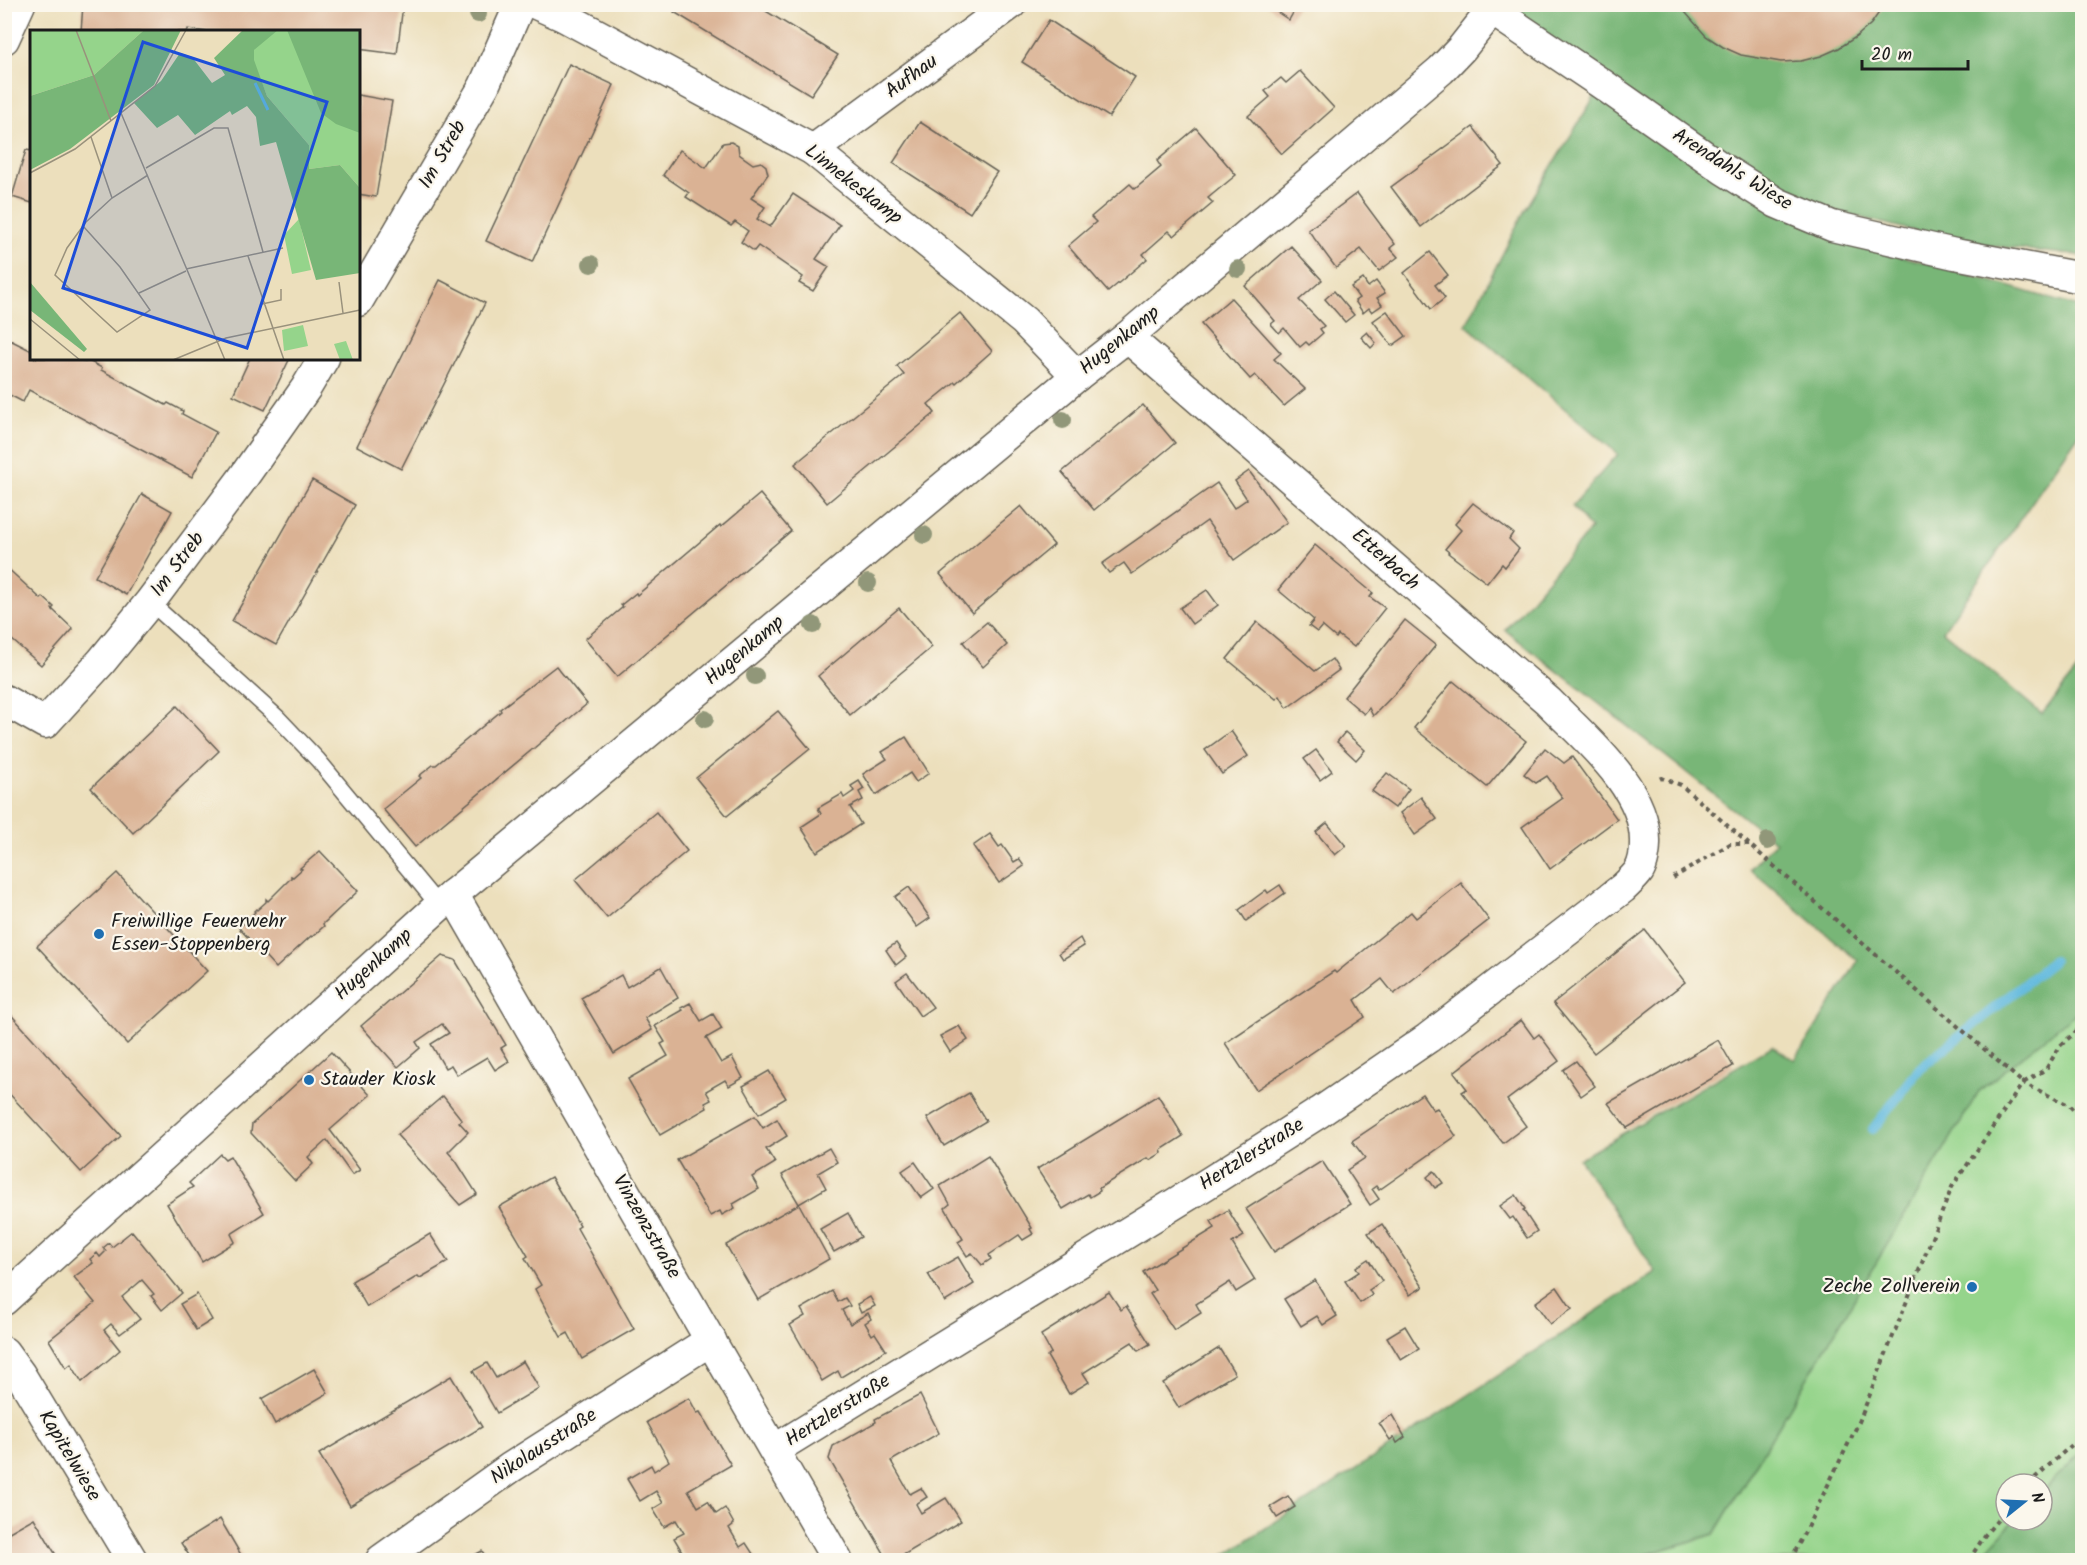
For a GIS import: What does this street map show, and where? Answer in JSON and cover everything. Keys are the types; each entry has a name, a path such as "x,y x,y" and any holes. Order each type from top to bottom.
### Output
{"street":[{"path":"4,39 20,4"},
{"name":"Im Streb","path":"360,298 484,86 520,4"},
{"name":"Linnekeskamp","path":"536,4 813,150 1023,321 1077,376"},
{"name":"Aufhau","path":"813,150 1011,4"},
{"name":"Arendahls Wiese","path":"1487,7 1723,169 1777,203 1832,226 1955,254 2082,278"},
{"name":"Hugenkamp","path":"4,1300 446,900 1077,376 1127,337 1441,70 1462,48 1487,7"},
{"name":"Etterbach","path":"1127,337 1548,701 1606,761 1632,794"},
{"name":"Im Streb","path":"4,700 45,723 101,662 150,602 240,482 306,388 323,360"},
{"path":"1632,794 1646,830 1645,852 1639,871"},
{"name":"Hertzlerstraße","path":"774,1450 1205,1185 1330,1105 1428,1038 1623,888 1639,871"},
{"name":"Vinzenzstraße","path":"446,900 711,1340 837,1560"},
{"name":"Nikolausstraße","path":"381,1560 510,1468 711,1340"},
{"name":"Kapitelwiese","path":"4,1352 20,1374 132,1560"}],"lane":[{"path":"150,602 277,717 446,900"}],"path":[{"path":"1632,794 1662,778 1681,785 2023,1083 2069,1105 2082,1120"},
{"path":"1639,871 1655,887 1730,844 1750,844"},
{"path":"1791,1560 1859,1422 1952,1187 2023,1083 2046,1069 2060,1047 2082,1026"},
{"path":"2042,1472 2082,1436"},
{"path":"1969,1560 1994,1524"}],"green space":[{"path":"1490,5 2082,5 2082,256 1958,242 1835,211 1783,191"},
{"path":"1601,86 1835,239 1954,270 2082,308 2082,430 1943,631 2042,714 2082,664 2082,1008 1979,1091 1714,1534 1628,1560 1217,1560 1656,1272 1579,1159 1772,1046 1795,1060 1858,961 1750,869 1775,842 1505,630 1591,529 1572,506 1618,454 1466,325 1525,210"},
{"name":"Zeche Zollverein","path":"2082,1005 2082,1560 1628,1560 1714,1534 1979,1090"},
{"path":"2082,1451 2082,1560 1982,1560 1989,1548 2004,1532 2054,1532 2054,1480"}],"building":[{"path":"83,4 403,5 397,54 360,49 360,30 81,30"},
{"path":"1265,4 1298,4 1289,20"},
{"path":"1678,4 1885,4 1871,24 1839,48 1801,61 1781,62 1741,55 1723,47 1706,36"},
{"path":"679,5 756,5 838,55 811,95 674,12"},
{"path":"1049,20 1135,77 1109,117 1022,62"},
{"path":"569,64 614,85 532,262 486,241"},
{"path":"1300,71 1334,108 1282,154 1248,116 1270,97 1265,91 1281,78 1286,83"},
{"path":"360,95 392,101 376,197 360,194"},
{"path":"920,122 997,172 970,213 893,163"},
{"path":"1473,127 1503,165 1421,227 1391,187"},
{"path":"1196,128 1236,175 1208,198 1213,203 1174,236 1169,231 1143,254 1147,259 1108,292 1068,246 1096,222 1091,217 1130,184 1135,189 1161,167 1157,161"},
{"path":"731,142 738,146 739,154 753,164 761,162 766,166 768,174 751,198 765,207 757,219 770,227 793,194 840,225 816,259 829,267 813,291 799,283 803,277 758,246 754,251 741,242 748,231 735,222 731,226 686,197 689,193 663,175 680,150 706,168 723,143"},
{"path":"26,150 30,151 30,202 12,197"},
{"path":"1357,193 1395,244 1390,248 1398,257 1379,271 1361,249 1336,268 1308,230"},
{"path":"1291,246 1322,280 1299,300 1324,326 1320,329 1323,333 1309,345 1306,342 1300,347 1284,328 1279,333 1271,324 1275,321 1245,286"},
{"path":"1430,252 1448,275 1435,285 1445,298 1431,309 1404,273"},
{"path":"1363,279 1368,287 1376,281 1385,293 1377,298 1382,305 1372,312 1369,308 1363,313 1355,301 1359,298 1351,287"},
{"path":"440,280 485,303 401,469 357,446"},
{"path":"1334,291 1354,315 1345,322 1325,299"},
{"path":"1231,298 1281,353 1274,359 1305,389 1284,406 1255,375 1250,379 1201,324"},
{"path":"1387,311 1406,336 1392,346 1373,321"},
{"path":"960,313 992,351 928,404 935,413 827,503 795,464 904,375 897,366"},
{"path":"1367,332 1376,343 1371,348 1361,337"},
{"path":"4,337 30,350 30,360 82,360 85,362 87,360 166,405 168,403 183,411 182,414 216,432 192,477 29,390 23,402 4,392"},
{"path":"249,360 289,360 265,410 233,395"},
{"path":"1143,405 1175,443 1094,510 1062,472"},
{"path":"1249,471 1287,522 1234,560 1207,521 1132,574 1124,563 1109,573 1102,564 1217,483 1234,508 1247,499 1235,481"},
{"path":"312,480 355,505 276,645 232,621"},
{"path":"142,494 172,511 126,595 95,577"},
{"path":"760,494 791,531 617,677 585,639 623,607 621,605 636,593 637,595"},
{"path":"1473,503 1513,533 1509,539 1519,549 1505,567 1502,564 1487,583 1445,549 1461,530 1455,524"},
{"path":"1021,506 1054,545 972,613 940,574"},
{"path":"1315,545 1373,593 1370,597 1385,608 1354,647 1338,635 1336,638 1322,626 1317,632 1309,626 1314,620 1278,590"},
{"path":"4,565 41,599 43,597 54,607 52,609 73,629 41,665 4,633"},
{"path":"1207,590 1218,605 1192,624 1180,608"},
{"path":"899,608 932,647 850,715 818,676"},
{"path":"1405,620 1436,645 1405,683 1373,716 1369,708 1364,714 1344,697"},
{"path":"987,622 1007,645 983,667 963,642"},
{"path":"1257,622 1315,671 1332,659 1339,670 1287,708 1280,696 1276,699 1227,659"},
{"path":"556,666 587,704 415,847 383,809 421,778 419,776 436,765 501,711 500,709"},
{"path":"1453,681 1526,741 1487,787 1414,728"},
{"path":"177,706 219,751 133,833 91,788"},
{"path":"778,711 810,749 727,816 696,778"},
{"path":"1231,731 1248,756 1222,774 1205,750"},
{"path":"1345,732 1365,750 1356,760 1337,742"},
{"path":"906,737 929,773 916,782 910,773 876,795 863,774 887,759 882,752"},
{"path":"1545,748 1564,763 1572,757 1617,819 1550,869 1522,827 1563,798 1547,776 1536,783 1524,774"},
{"path":"1316,750 1332,771 1320,780 1304,759"},
{"path":"1387,773 1409,789 1395,808 1372,791"},
{"path":"859,781 864,789 859,792 863,800 850,807 861,824 817,852 801,827 821,814 818,808 842,794 844,798 854,791 851,786"},
{"path":"1421,797 1437,819 1415,835 1400,813"},
{"path":"656,812 687,851 607,918 575,880"},
{"path":"1327,823 1346,846 1335,855 1316,832"},
{"path":"990,834 999,847 1002,845 1014,862 1019,859 1024,866 999,883 973,846"},
{"path":"320,851 358,891 323,924 324,926 276,968 239,928 256,909 266,902 266,899 268,901 291,876 293,877"},
{"path":"117,873 207,971 127,1044 37,946"},
{"path":"1461,883 1489,920 1394,994 1382,979 1355,1000 1365,1017 1256,1090 1225,1043 1334,971 1336,973 1411,912 1416,918"},
{"path":"1280,885 1285,893 1246,921 1239,910 1266,890 1268,893"},
{"path":"909,887 930,918 917,927 895,897"},
{"path":"1645,930 1685,982 1594,1053 1553,1003"},
{"path":"1080,938 1084,946 1063,959 1059,953"},
{"path":"896,943 906,957 896,965 886,950"},
{"path":"442,956 455,960 506,1045 501,1048 509,1061 495,1070 487,1057 457,1075 451,1065 445,1068 431,1044 449,1033 442,1024 416,1042 420,1048 398,1067 361,1026"},
{"path":"661,967 678,998 645,1018 652,1030 614,1054 581,998 621,975 627,987"},
{"path":"907,973 933,1007 920,1016 896,981"},
{"path":"690,1003 701,1021 713,1014 722,1029 706,1038 721,1063 732,1057 743,1078 729,1086 725,1080 706,1091 711,1100 705,1103 707,1108 660,1135 628,1079 668,1056 661,1044 665,1042 655,1026 683,1010 681,1008"},
{"path":"4,1007 121,1136 81,1172 4,1088"},
{"path":"1521,1020 1534,1038 1539,1034 1559,1061 1507,1100 1526,1126 1503,1143 1462,1092 1467,1089 1454,1072"},
{"path":"959,1026 968,1040 950,1052 940,1036"},
{"path":"1718,1040 1733,1066 1627,1128 1608,1103"},
{"path":"331,1052 370,1095 330,1130 360,1170 352,1175 327,1140 308,1157 313,1164 295,1181 251,1133 252,1124"},
{"path":"1576,1061 1595,1086 1581,1096 1563,1070"},
{"path":"769,1071 786,1098 759,1114 743,1086"},
{"path":"969,1093 986,1121 944,1146 927,1118"},
{"path":"1422,1094 1433,1110 1437,1108 1456,1136 1379,1190 1376,1186 1372,1189 1379,1199 1370,1205 1347,1170 1365,1158 1352,1141"},
{"path":"1158,1095 1183,1136 1161,1150 1162,1153 1150,1160 1148,1158 1099,1188 1100,1191 1090,1197 1088,1194 1063,1209 1037,1169"},
{"path":"443,1096 462,1120 459,1122 468,1132 448,1152 477,1194 460,1205 397,1135"},
{"path":"755,1116 763,1128 777,1119 787,1136 766,1149 775,1163 752,1177 759,1189 733,1204 735,1208 722,1215 720,1211 710,1216 677,1160"},
{"path":"829,1148 837,1162 818,1173 826,1188 799,1204 782,1175"},
{"path":"220,1154 225,1159 230,1156 264,1213 231,1234 235,1242 202,1262 167,1204 193,1187 189,1183"},
{"path":"988,1156 1032,1228 1030,1229 1033,1234 1023,1240 1019,1235 989,1255 991,1259 982,1265 972,1253 967,1256 958,1242 963,1239 945,1208 950,1204 940,1186"},
{"path":"1322,1161 1350,1204 1274,1252 1246,1209"},
{"path":"915,1162 934,1189 921,1198 902,1171"},
{"path":"1434,1171 1443,1183 1435,1188 1427,1177"},
{"path":"551,1177 580,1226 577,1228 634,1329 582,1359 568,1333 561,1337 535,1289 541,1285 525,1258 528,1256 499,1207"},
{"path":"1516,1195 1537,1231 1527,1238 1513,1217 1510,1219 1500,1206"},
{"path":"799,1204 829,1259 758,1300 726,1245"},
{"path":"1228,1210 1244,1236 1232,1243 1255,1280 1236,1292 1230,1282 1196,1304 1201,1313 1174,1330 1150,1294 1155,1290 1143,1272 1215,1228 1211,1221"},
{"path":"848,1213 861,1237 834,1252 820,1229"},
{"path":"1382,1224 1423,1287 1410,1295 1368,1233"},
{"path":"132,1231 182,1293 162,1310 151,1296 154,1294 142,1280 122,1297 140,1319 120,1334 111,1324 104,1330 120,1350 82,1382 71,1364 66,1368 49,1340 95,1303 74,1277 93,1263 90,1259 97,1253 100,1257 106,1251 103,1248 109,1243 112,1247"},
{"path":"430,1234 448,1262 420,1278 418,1276 367,1307 352,1281"},
{"path":"958,1257 974,1284 945,1302 928,1274"},
{"path":"1368,1259 1382,1281 1369,1290 1372,1295 1360,1303 1345,1281 1359,1272 1356,1267"},
{"path":"1315,1280 1337,1316 1323,1325 1317,1316 1301,1326 1284,1299"},
{"path":"1557,1287 1572,1309 1550,1324 1535,1303"},
{"path":"832,1291 838,1302 845,1298 850,1306 842,1310 850,1324 868,1313 871,1319 865,1323 872,1335 875,1333 886,1350 841,1377 838,1371 822,1381 790,1325 805,1316 801,1309"},
{"path":"1109,1292 1121,1310 1126,1306 1150,1344 1138,1351 1132,1342 1083,1373 1089,1382 1069,1394 1047,1356 1051,1353 1041,1335"},
{"path":"197,1294 212,1320 196,1330 180,1304"},
{"path":"870,1297 875,1306 861,1313 857,1304"},
{"path":"1405,1326 1419,1349 1401,1360 1387,1337"},
{"path":"1219,1348 1235,1374 1179,1408 1163,1383"},
{"path":"523,1361 539,1388 497,1413 473,1371 487,1363 496,1378"},
{"path":"314,1369 328,1393 275,1424 262,1399"},
{"path":"451,1376 482,1427 350,1506 319,1454"},
{"path":"920,1395 939,1433 891,1461 910,1494 921,1488 927,1497 916,1504 921,1513 946,1498 961,1521 895,1560 888,1560 829,1459 833,1446 876,1422 875,1419"},
{"path":"689,1398 697,1413 700,1412 731,1465 688,1490 698,1507 708,1501 716,1514 725,1508 734,1524 729,1528 740,1547 746,1543 757,1560 687,1560 674,1538 684,1533 676,1520 664,1527 653,1509 663,1503 656,1491 640,1501 627,1479 651,1465 654,1471 669,1461 647,1422"},
{"path":"1392,1415 1405,1437 1397,1443 1394,1437 1390,1440 1379,1423"},
{"path":"1288,1496 1295,1507 1277,1518 1270,1507"},
{"path":"34,1518 59,1560 4,1560 4,1535"},
{"path":"220,1519 244,1560 192,1560 181,1543"},
{"path":"482,1551 488,1560 465,1560"}],"waterway":[{"path":"1873,1129 1920,1068 2053,961"}],"place":[{"name":"Freiwillige Feuerwehr Essen-Stoppenberg","path":"99,934"},
{"name":"Stauder Kiosk","path":"309,1080"},
{"name":"Zeche Zollverein","path":"1972,1287"}]}
